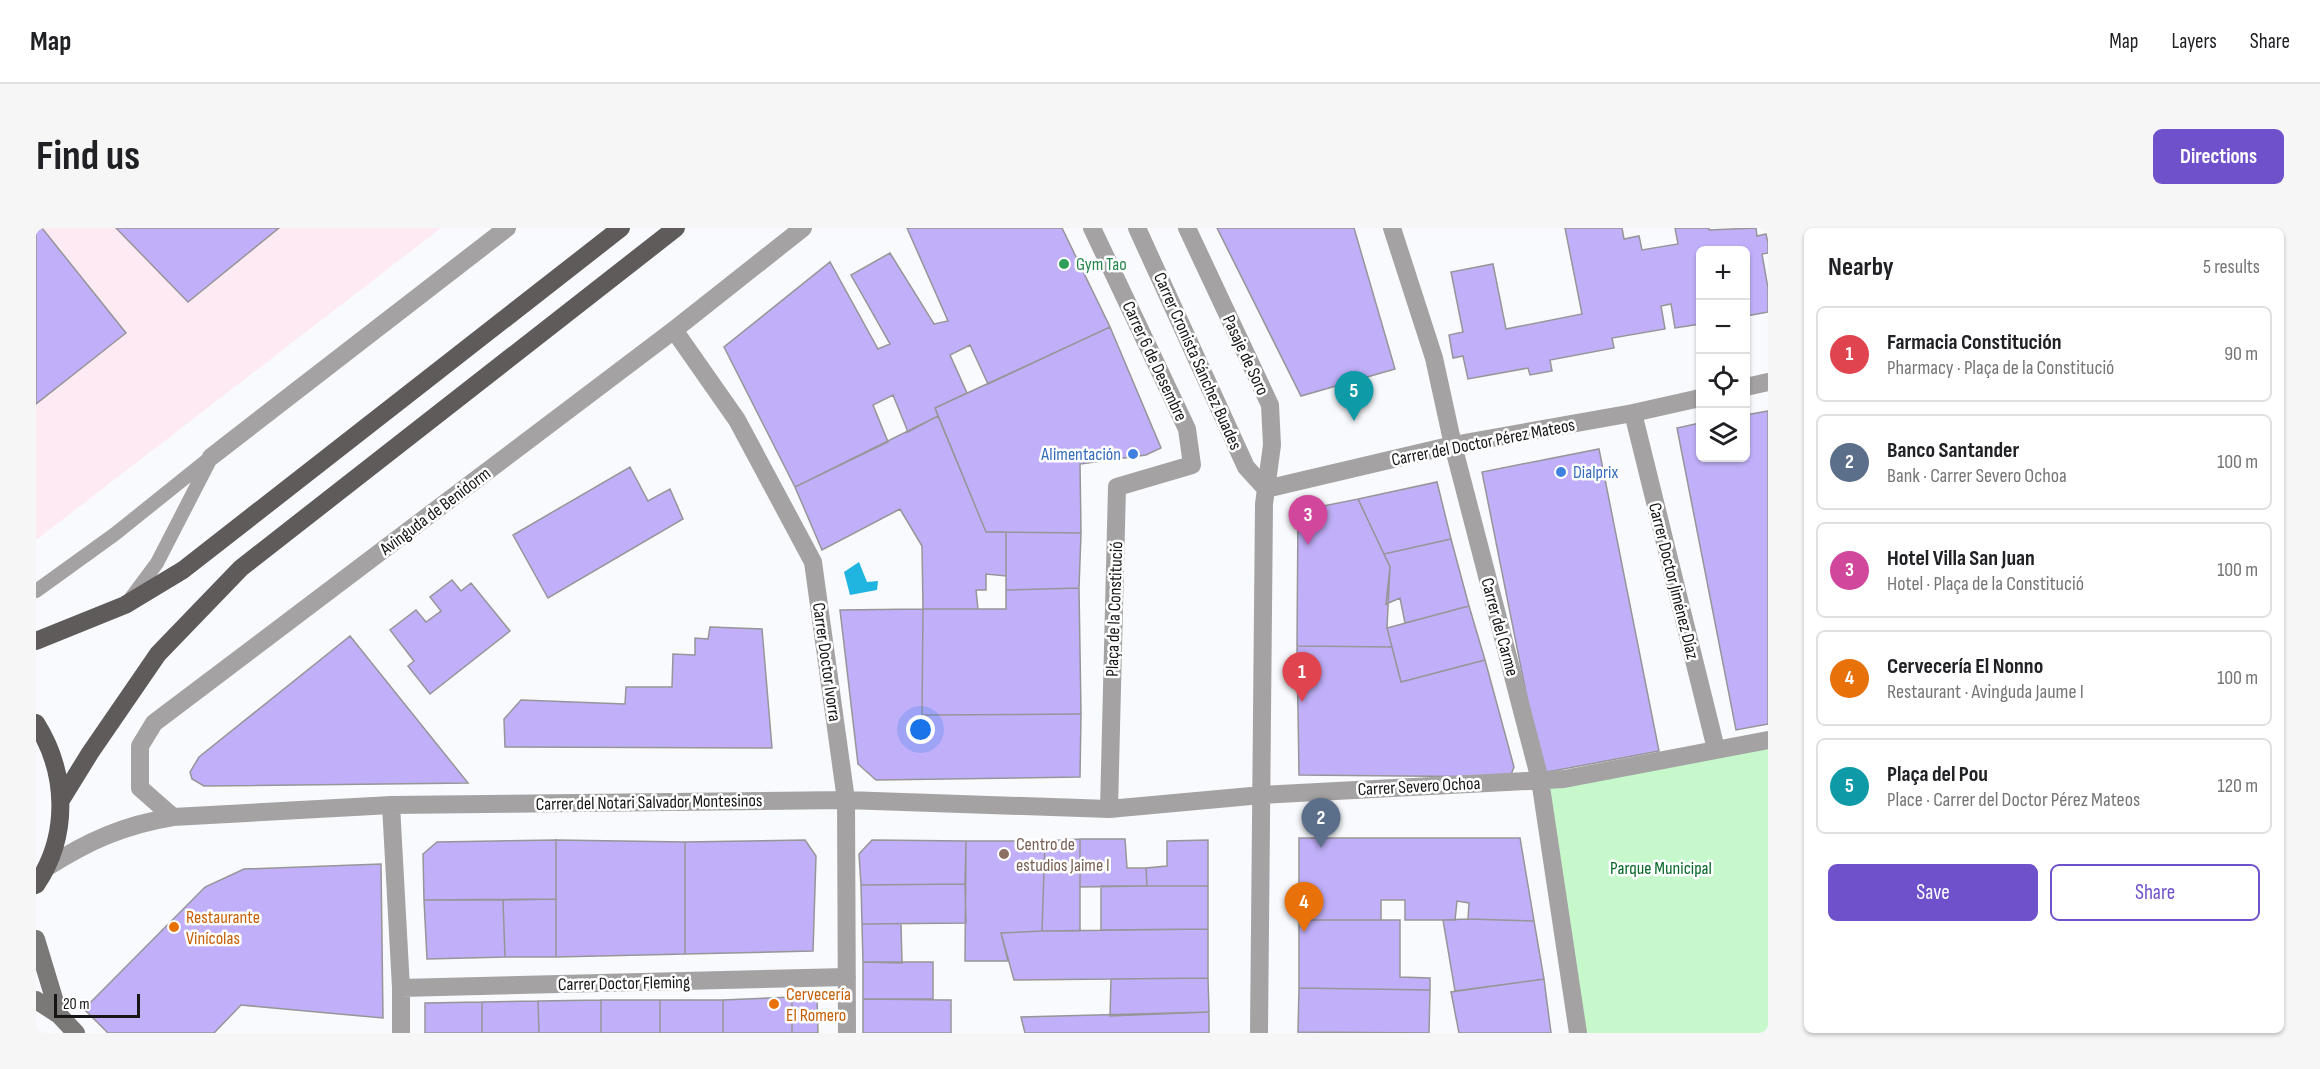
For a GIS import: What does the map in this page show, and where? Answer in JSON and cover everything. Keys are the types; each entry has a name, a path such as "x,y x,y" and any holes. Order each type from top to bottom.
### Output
{"main road":[{"path":"36,640 125,605 183,570 621,228"},
{"path":"61,800 90,753 158,654 241,568 676,228"},
{"path":"36,723 46,739 57,769 61,800 60,824 55,846 36,885"}],"street":[{"path":"211,457 507,228"},
{"name":"Avinguda de Benidorm","path":"173,817 140,788 140,746 154,723 674,330 803,228"},
{"name":"Carrer 6 de Desembre","path":"1092,228 1187,429 1192,465"},
{"name":"Carrer Cronista Sánchez Buades","path":"1137,228 1246,468 1266,489"},
{"name":"Pasaje de Soro","path":"1187,228 1270,405 1272,445 1266,489"},
{"name":"Carrer del Carme","path":"1392,228 1434,358 1453,445 1540,780 1578,1033"},
{"name":"Carrer Doctor Ivorra","path":"674,330 737,420 813,562 846,800 846,1033"},
{"path":"1750,386 1768,382"},
{"name":"Carrer del Doctor Pérez Mateos","path":"1266,489 1453,445 1633,413 1696,399"},
{"name":"Carrer Doctor Jiménez Díaz","path":"1633,413 1716,749"},
{"name":"Plaça de la Constitució","path":"1109,809 1117,486 1192,465"},
{"path":"1259,1033 1264,504 1266,489"},
{"name":"Carrer Severo Ochoa","path":"1262,795 1564,779 1768,740"},
{"name":"Carrer del Notari Salvador Montesinos","path":"46,868 78,847 130,826 140,822 173,817 391,804 846,800 1109,809 1262,795"},
{"path":"391,804 402,988 401,1033"},
{"path":"36,939 59,1015"},
{"name":"Carrer Doctor Fleming","path":"402,988 847,977"},
{"path":"36,1000 59,1015 76,1033"}],"lane":[{"path":"36,591 115,534 211,457"},
{"path":"125,605 157,563 211,457"}],"shaded area":[{"path":"36,228 441,228 36,540"}],"green space":[{"name":"Parque Municipal","path":"1768,740 1768,1033 1578,1033 1540,780"}],"water":[{"path":"859,562 867,582 878,581 877,590 850,595 844,572"}],"building":[{"path":"36,228 42,228 126,333 36,404"},
{"path":"116,228 279,228 188,302"},
{"path":"907,228 1062,228 1110,327 988,384 970,345 950,355 967,393 935,408 938,416 908,432 893,395 873,405 888,442 795,487 724,347 830,262 878,349 890,344 851,275 890,253 934,324 948,321"},
{"path":"1217,228 1354,228 1395,369 1301,396"},
{"path":"1565,228 1622,228 1624,239 1639,236 1642,250 1678,244 1675,228 1709,228 1709,230 1756,228 1757,236 1766,234 1768,253 1762,254 1768,288 1768,312 1750,315 1750,246 1696,246 1696,325 1675,328 1671,304 1661,306 1665,329 1612,338 1614,348 1550,360 1552,371 1530,375 1528,368 1468,379 1463,356 1453,358 1449,335 1463,332 1451,272 1493,264 1506,329 1582,314"},
{"path":"1110,327 1161,448 1146,455 1080,464 1081,533 986,532 935,408"},
{"path":"1768,411 1768,724 1736,730 1677,428 1696,424 1696,462 1750,462 1750,414"},
{"path":"938,416 986,532 1006,532 1006,576 986,574 986,590 976,590 978,609 923,609 922,546 900,509 822,550 795,487"},
{"path":"1599,449 1659,751 1542,773 1482,472"},
{"path":"630,467 648,501 670,489 683,519 548,598 513,535"},
{"path":"1437,482 1451,539 1384,554 1358,499"},
{"path":"1358,499 1390,567 1387,628 1392,647 1297,646 1298,511"},
{"path":"1006,532 1081,533 1079,588 1006,590"},
{"path":"1451,539 1469,606 1405,623 1400,598 1386,604 1390,567 1384,554"},
{"path":"452,580 461,591 471,583 510,631 430,694 408,666 414,661 390,630 416,610 426,622 441,611 430,597"},
{"path":"1079,588 1081,714 922,715 923,609 1006,609 1006,590"},
{"path":"1469,606 1485,660 1401,682 1387,628"},
{"path":"923,609 922,715 1081,714 1080,777 876,780 858,764 840,610"},
{"path":"710,627 762,629 772,748 505,747 504,719 521,700 625,704 626,687 672,687 673,654 695,655 695,638 708,639"},
{"path":"350,636 468,783 204,786 192,779 190,772 199,757"},
{"path":"1297,646 1392,647 1401,682 1485,660 1514,767 1510,777 1299,775"},
{"path":"1299,838 1520,838 1534,921 1468,919 1469,903 1457,901 1455,920 1405,920 1405,900 1381,900 1381,920 1299,920"},
{"path":"1080,839 1080,931 1042,931 1045,841"},
{"path":"1080,839 1125,839 1127,868 1146,868 1147,886 1080,887"},
{"path":"556,840 685,842 685,954 556,957"},
{"path":"556,840 556,899 424,900 423,854 437,842"},
{"path":"805,840 816,856 813,951 685,954 685,842"},
{"path":"872,840 966,841 965,884 861,885 859,854"},
{"path":"1208,840 1208,886 1147,886 1146,868 1167,866 1167,841"},
{"path":"966,841 1045,841 1042,931 1001,933 1008,961 965,961"},
{"path":"381,864 383,1018 241,1005 214,1033 108,1033 84,1009 205,887 244,869"},
{"path":"965,884 966,923 862,924 861,885"},
{"path":"1101,886 1208,886 1208,929 1101,930"},
{"path":"556,899 556,957 505,957 503,900"},
{"path":"424,900 503,900 505,957 427,959"},
{"path":"1299,920 1400,920 1400,977 1430,978 1430,990 1299,988"},
{"path":"1443,920 1534,921 1544,979 1455,991"},
{"path":"862,924 901,924 902,963 863,962"},
{"path":"1208,929 1208,978 1014,980 1001,933 1042,931"},
{"path":"863,962 933,962 933,999 863,999"},
{"path":"1208,978 1209,1012 1110,1016 1111,979"},
{"path":"1544,979 1551,1033 1459,1033 1451,992"},
{"path":"1299,988 1430,990 1429,1033 1298,1032"},
{"path":"817,996 818,1033 792,1033 792,997"},
{"path":"792,997 792,1033 723,1033 723,1000"},
{"path":"863,999 951,1000 951,1033 863,1033"},
{"path":"601,1000 660,1000 660,1033 601,1033"},
{"path":"601,1000 601,1033 539,1033 538,1001"},
{"path":"660,1000 723,1000 723,1033 660,1033"},
{"path":"538,1001 539,1033 482,1033 482,1002"},
{"path":"482,1002 482,1033 425,1033 425,1003"},
{"path":"1209,1012 1209,1033 1025,1033 1021,1017"},
{"path":"1298,1032 1388,1033 1298,1033"}],"place":[{"name":"Gym Tao","path":"1064,264"},
{"name":"Plaça del Pou","path":"1354,421"},
{"name":"Alimentación","path":"1133,454"},
{"name":"Dialprix","path":"1561,472"},
{"name":"Hotel Villa San Juan","path":"1308,545"},
{"name":"Farmacia Constitución","path":"1302,702"},
{"name":"Banco Santander","path":"1321,848"},
{"name":"Centro de estudios Jaime I","path":"1004,854"},
{"name":"Restaurante Vinícolas","path":"174,927"},
{"name":"Cervecería El Nonno","path":"1304,932"},
{"name":"Cervecería El Romero","path":"774,1004"}]}
